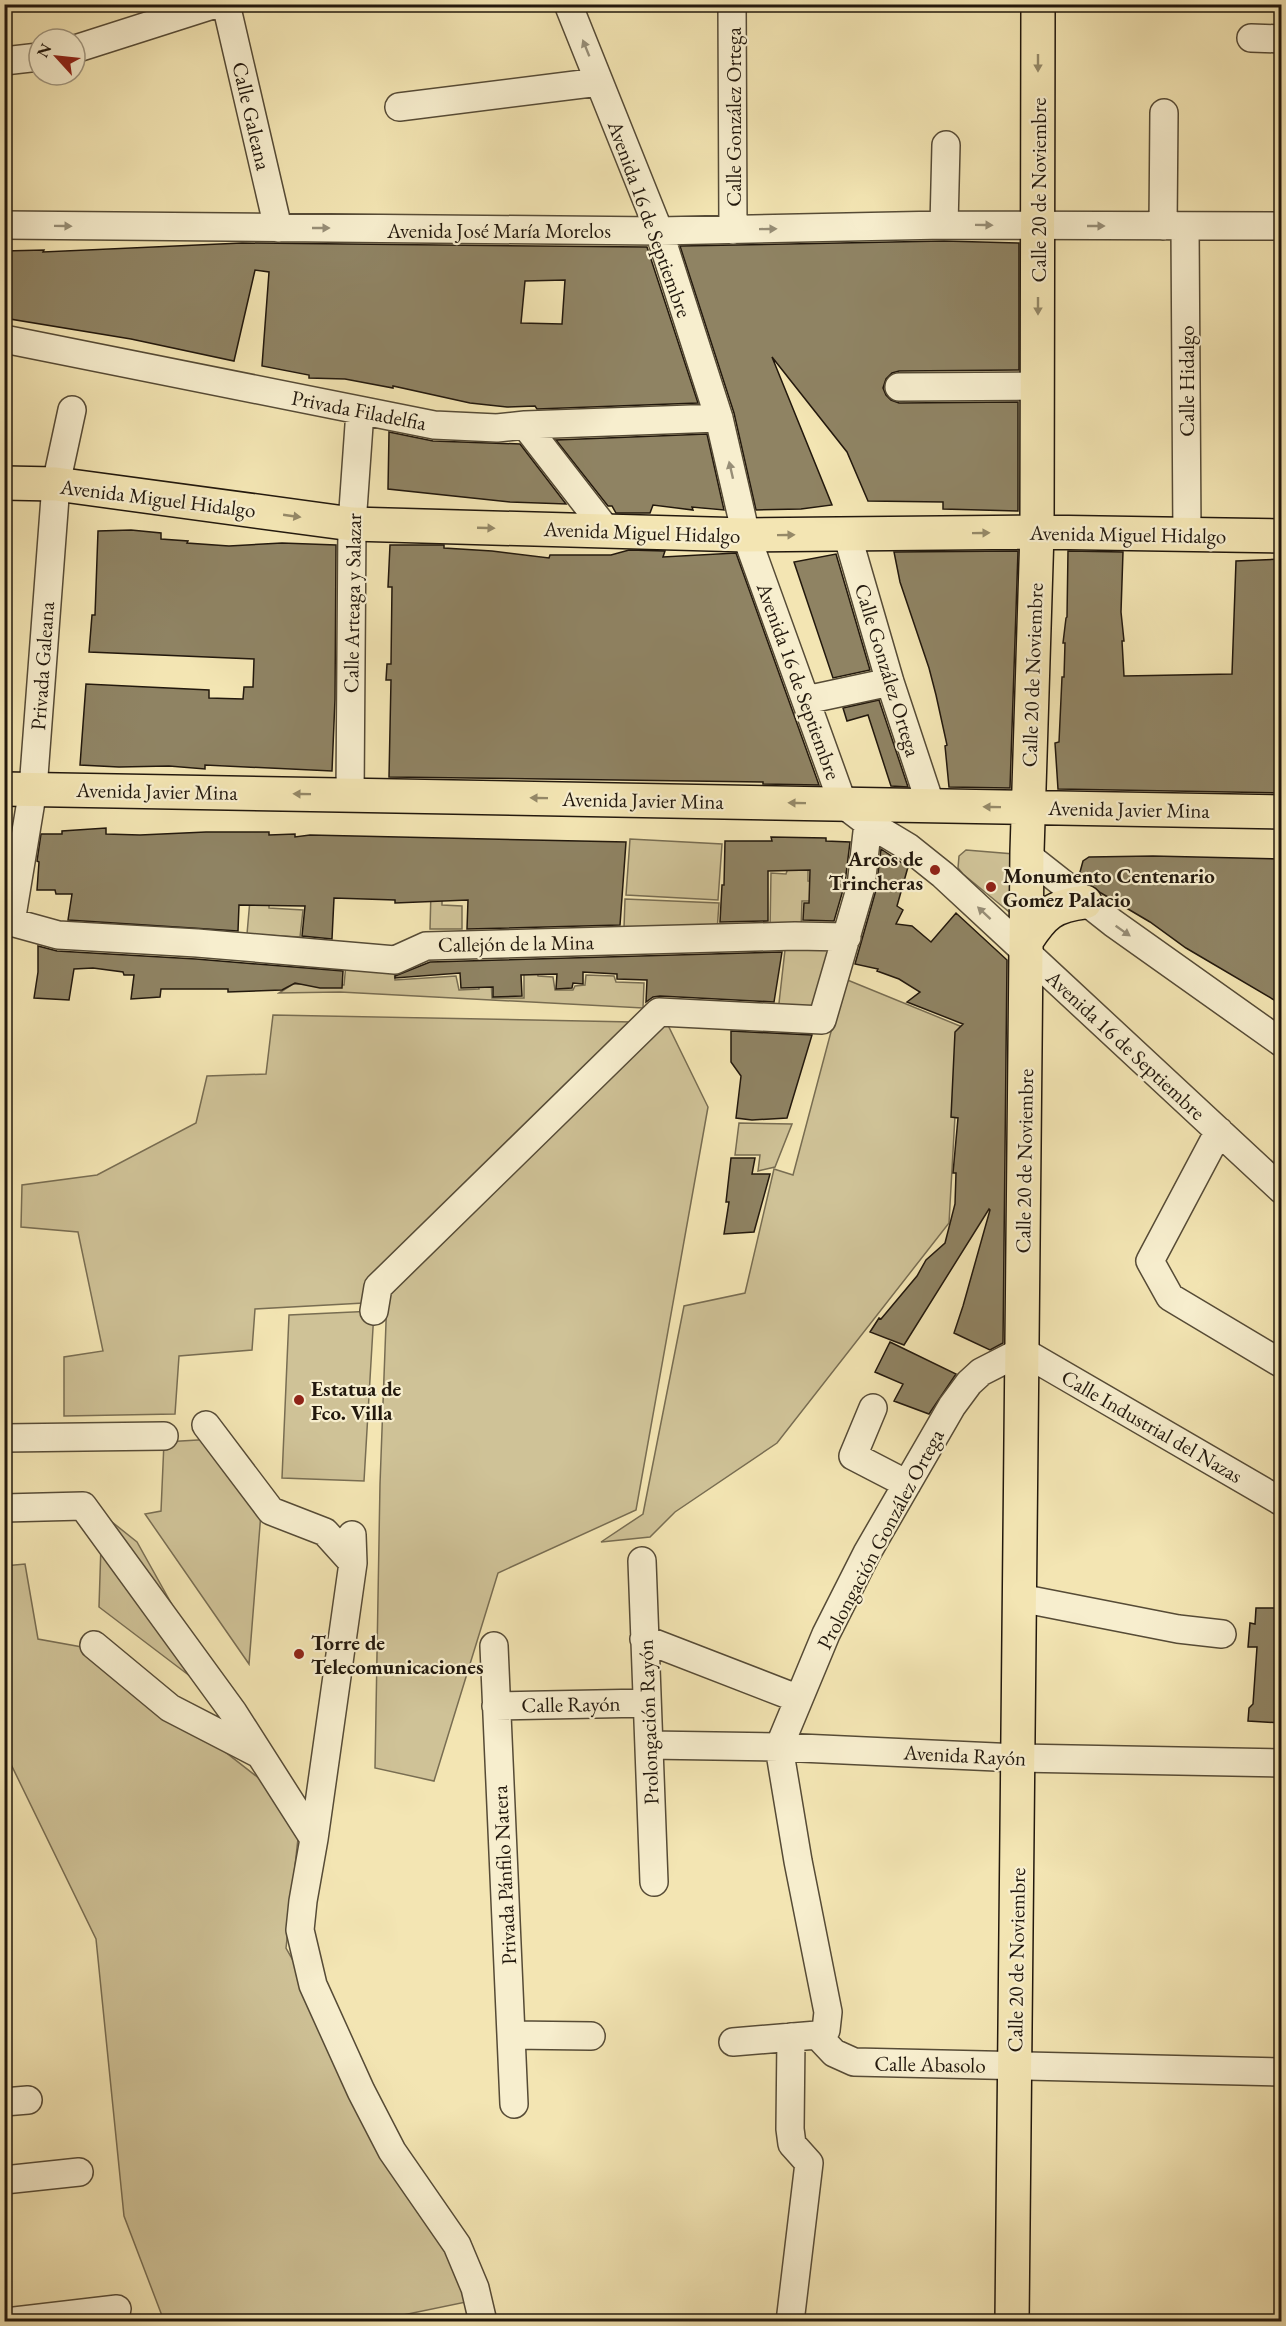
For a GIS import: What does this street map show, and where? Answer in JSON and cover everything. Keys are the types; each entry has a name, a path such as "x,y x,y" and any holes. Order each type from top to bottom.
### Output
{"main road":[{"name":"Calle 20 de Noviembre","path":"1012,2322 1028,807 1037,532 1038,4"},
{"name":"Avenida Miguel Hidalgo","path":"4,483 56,484 352,524 746,536 1037,532 1281,536"},
{"name":"Avenida Javier Mina","path":"19,789 350,795 855,814 931,806 1281,812"},
{"path":"1027,947 1050,912 1064,905 1085,902"}],"street":[{"path":"87,45 216,4"},
{"name":"Calle Galeana","path":"226,4 278,228"},
{"name":"Avenida 16 de Septiembre","path":"568,4 659,231 719,418 746,536 806,700 855,814 908,847 1027,947 1281,1190"},
{"name":"Calle González Ortega","path":"732,4 733,230"},
{"path":"1251,38 1281,39"},
{"path":"4,61 27,58"},
{"path":"399,107 599,82"},
{"name":"Calle Hidalgo","path":"1164,113 1174,226 1187,536"},
{"path":"944,225 946,146"},
{"name":"Avenida José María Morelos","path":"4,225 659,231 944,225 1281,226"},
{"name":"Privada Filadelfia","path":"4,339 445,426 497,428 719,418"},
{"path":"900,387 1038,386"},
{"name":"Privada Galeana","path":"11,922 19,789 56,484 72,410"},
{"name":"Calle Arteaga y Salazar","path":"350,795 352,524 360,411"},
{"path":"525,425 608,532"},
{"name":"Calle González Ortega","path":"847,534 890,682 931,806"},
{"path":"806,700 890,682"},
{"path":"374,1311 378,1287 659,1012 822,1020 861,886 855,814"},
{"path":"1028,856 1085,902 1281,1043"},
{"name":"Callejón de la Mina","path":"11,922 58,935 197,943 395,960 426,946 795,936 847,937"},
{"path":"1219,1131 1150,1261 1170,1297 1281,1364"},
{"name":"Prolongación González Ortega","path":"779,1747 831,1624 867,1553 952,1406 969,1383 981,1372 1022,1351"},
{"name":"Calle Industrial del Nazas","path":"1022,1351 1281,1502"},
{"path":"873,1408 852,1456 907,1484"},
{"path":"206,1425 271,1511 325,1532 353,1563"},
{"path":"4,1438 164,1436"},
{"path":"4,1508 83,1506 233,1712 314,1839"},
{"path":"352,1535 353,1563 300,1930 313,1985 361,2091 392,2151 457,2245 475,2288 483,2322"},
{"name":"Prolongación Rayón","path":"642,1561 654,1882"},
{"path":"1020,1598 1178,1629 1222,1634"},
{"path":"644,1639 799,1699"},
{"path":"94,1645 170,1708 260,1754"},
{"name":"Privada Pánfilo Natera","path":"494,1646 514,2104"},
{"name":"Calle Rayón","path":"496,1706 647,1703"},
{"name":"Avenida Rayón","path":"649,1745 779,1747 1018,1758 1281,1763"},
{"path":"733,2042 804,2036 826,2030 828,2012 798,1861 779,1747"},
{"path":"512,2035 591,2036"},
{"path":"790,2322 809,2163 792,2144 791,2137 804,2036"},
{"name":"Calle Abasolo","path":"804,2036 854,2062 1281,2072"},
{"path":"4,2180 79,2172"},
{"path":"6,2322 117,2309"}],"shaded area":[{"path":"630,839 722,844 718,900 626,895"},
{"path":"966,850 1014,854 1014,916 958,868 959,856"},
{"path":"788,868 808,868 808,881 825,882 824,901 802,901 801,931 770,930 771,873 786,874"},
{"path":"251,888 269,888 269,908 303,910 300,937 247,934"},
{"path":"431,891 442,892 442,905 462,906 462,929 430,929"},
{"path":"625,899 719,903 717,931 624,928"},
{"path":"786,941 842,941 820,1017 778,1012"},
{"path":"347,954 393,957 395,980 456,976 459,990 479,989 477,963 490,961 492,998 524,998 524,969 537,969 538,976 553,977 555,990 573,990 575,986 585,985 586,975 614,976 616,982 644,983 643,1008 340,992 279,993 293,984 344,985"},
{"path":"845,979 960,1026 949,1223 777,1443 675,1512 650,1537 601,1542 643,1514 684,1306 745,1293 774,1169 793,1175"},
{"path":"273,1015 632,1022 364,1303 255,1309 252,1350 179,1356 175,1414 64,1416 64,1357 103,1351 78,1232 21,1227 22,1185 97,1175 196,1123 207,1076 266,1074"},
{"path":"663,1015 708,1107 636,1510 498,1573 434,1781 375,1768 380,1484 387,1296"},
{"path":"739,1123 792,1124 775,1167 758,1171 760,1155 735,1155"},
{"path":"374,1311 364,1481 282,1478 289,1315"},
{"path":"232,1438 262,1500 249,1664 145,1514 161,1511 164,1442"},
{"path":"102,1514 137,1542 228,1705 99,1607"},
{"path":"25,1564 38,1639 93,1649 301,1811 286,1948 458,2252 471,2301 374,2321 164,2321 124,2216 96,1939 5,1752 4,1566"}],"building":[{"path":"944,241 1019,243 1019,370 899,371 892,373 886,379 883,388 891,400 899,403 1018,402 1018,511 943,509 943,502 868,501 847,452 772,357 832,505 801,509 756,510 734,413 680,246"},
{"path":"242,243 647,247 698,403 537,409 535,406 507,407 470,403 393,386 393,388 345,379 309,378 309,375 262,366 269,272 255,270 234,361 131,339 4,318 4,251 44,250 43,252","holes":["565,280 562,324 521,323 525,281"]},
{"path":"389,432 433,441 520,444 566,504 510,502 388,489"},
{"path":"707,434 724,510 692,507 693,510 653,505 650,513 616,513 556,440"},
{"path":"131,530 161,533 161,539 188,541 187,543 229,546 282,543 336,545 332,771 205,765 205,769 169,766 80,765 86,684 209,690 209,698 243,699 244,687 253,687 254,659 89,652 92,615 95,615 98,531"},
{"path":"390,545 444,545 444,548 549,558 550,555 611,555 629,550 665,551 663,557 736,553 819,785 763,784 763,782 389,777 391,680 386,680 387,664 391,664 392,587 388,587"},
{"path":"1018,551 1010,788 949,787 945,746 947,745 936,695 900,582 894,552"},
{"path":"1068,551 1123,552 1121,612 1124,676 1232,674 1236,561 1281,559 1281,793 1058,789 1055,743 1059,742 1062,677 1064,677 1065,643 1063,643 1067,617"},
{"path":"836,554 870,670 833,678 794,562"},
{"path":"879,700 908,787 891,786 868,715 847,721 843,708"},
{"path":"106,828 106,834 140,835 269,832 269,835 295,834 295,837 310,835 626,842 620,925 467,929 468,900 395,903 395,900 334,898 332,939 302,936 305,906 239,905 238,931 68,920 72,894 56,894 55,890 37,890 39,862 37,861 41,834 62,834 62,831"},
{"path":"771,837 826,838 826,841 850,842 845,883 834,921 803,920 804,903 809,903 810,870 768,871 768,921 720,922 725,841 772,841"},
{"path":"881,849 908,867 897,906 903,910 896,924 912,926 931,942 956,913 1007,960 1003,1343 990,1350 954,1333 989,1209 904,1345 870,1332 879,1318 881,1319 917,1276 926,1260 945,1243 955,1204 956,1173 953,1173 958,1118 951,1117 955,1032 963,1024 907,1002 920,992 899,979 877,971 878,969 855,964 876,890"},
{"path":"1089,857 1281,859 1281,1004 1186,948 1150,922 1101,893 1082,879 1080,872 1083,861"},
{"path":"38,946 57,951 343,971 342,988 320,988 295,983 282,990 228,992 228,989 161,989 160,997 131,999 134,975 93,968 74,969 69,1000 34,998 38,972"},
{"path":"782,952 774,1002 660,996 653,997 646,1002 647,980 617,979 617,974 583,972 583,984 573,983 572,988 556,989 557,974 521,975 522,996 493,997 493,987 461,988 460,973 395,978 395,976 430,962"},
{"path":"731,1031 812,1035 787,1118 752,1120 736,1118 741,1076 731,1062"},
{"path":"731,1158 755,1158 752,1174 770,1174 754,1232 724,1234 729,1202 726,1202"},
{"path":"890,1342 956,1374 929,1414 894,1401 903,1384 875,1372"},
{"path":"1256,1608 1281,1608 1281,1723 1248,1721 1249,1708 1253,1704 1257,1647 1248,1647 1250,1623 1255,1624"}],"place":[{"name":"Arcos de Trincheras","path":"935,870"},
{"name":"Monumento Centenario Gomez Palacio","path":"991,887"},
{"name":"Estatua de Fco. Villa","path":"299,1400"},
{"name":"Torre de Telecomunicaciones","path":"299,1654"}]}
